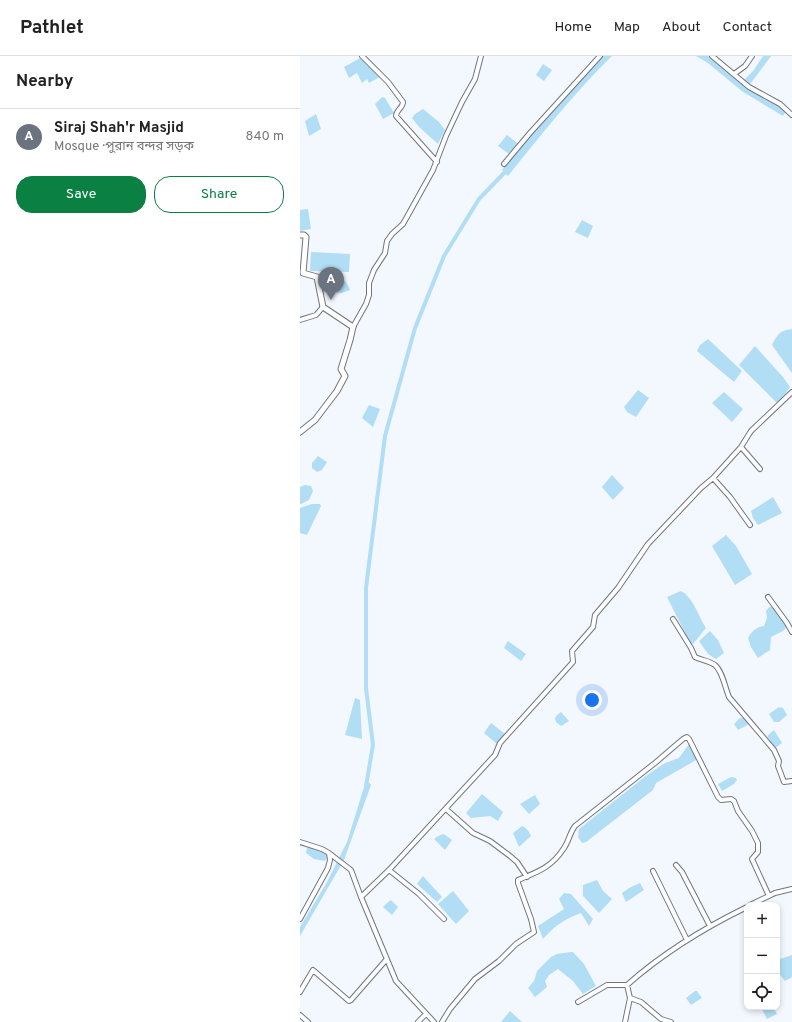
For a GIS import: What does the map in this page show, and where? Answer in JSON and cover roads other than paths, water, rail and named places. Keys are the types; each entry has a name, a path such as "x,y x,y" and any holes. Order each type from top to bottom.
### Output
{"street":[{"path":"362,56 388,82 403,102 402,106 396,113 396,116 437,162"},
{"path":"300,432 315,420 337,391 345,376 340,369 353,327 366,304 369,294 369,283 374,270 385,253 387,241 407,218 437,162 456,116 475,79 481,56"},
{"path":"504,164 600,56"},
{"path":"712,56 749,87 780,104 792,115"},
{"path":"734,74 746,66 752,56"},
{"path":"300,235 304,235 306,237 303,273 317,277 323,307 353,327"},
{"path":"300,320 316,315 323,307"},
{"path":"360,897 389,870 495,755 500,743 573,662 572,651 593,627 595,616 618,588 648,544 701,488 713,478 741,447 752,431 792,392"},
{"path":"741,447 760,468"},
{"path":"713,478 730,497 750,525"},
{"path":"768,597 787,622 792,632"},
{"path":"673,619 695,657 716,666 721,674 729,697 774,750 779,761 778,766 784,782 792,781"},
{"path":"442,1022 450,1009 475,979 516,944 534,932 535,930 518,882 551,864 564,849 575,826 687,737 720,800 731,799 734,801 738,811 752,831 758,843 757,854 752,859 769,896"},
{"path":"446,809 473,833 490,841 510,856 517,862 527,876"},
{"path":"300,842 322,849 329,853 352,873 360,897 396,981 434,1022"},
{"path":"300,919 328,868 330,860 329,853"},
{"path":"676,866 682,872 710,926"},
{"path":"389,870 419,894 444,919"},
{"path":"653,871 687,940"},
{"path":"756,902 769,896 792,889"},
{"path":"578,1002 607,985 627,985 648,967 687,940 744,909"},
{"path":"300,992 313,970 349,1001 352,1000 386,960"},
{"path":"625,1022 630,998 627,985"},
{"path":"630,998 641,1002 661,1019 671,1022"},
{"path":"418,1022 426,1014"},
{"path":"300,1016 308,1022"}],"water":[{"path":"603,56 612,56 571,99 508,176 502,170 528,137"},
{"path":"696,56 708,56 742,82 753,71 763,56 771,56 748,87 786,111 783,116 743,92 708,63"},
{"path":"362,57 380,77 369,83 367,79 362,83 357,73 349,78 344,67"},
{"path":"543,64 552,70 544,81 536,75"},
{"path":"382,97 385,98 394,113 383,119 375,104"},
{"path":"423,109 439,122 445,130 438,144 419,127 412,118"},
{"path":"316,114 321,129 309,136 305,121"},
{"path":"507,135 518,144 509,154 498,146"},
{"path":"308,209 311,229 300,231 300,210"},
{"path":"582,220 593,226 588,238 575,232"},
{"path":"311,252 350,254 349,272 310,271"},
{"path":"331,273 338,275 343,279 350,290 342,293 331,292 326,285"},
{"path":"792,329 792,373 772,345 779,334"},
{"path":"708,339 742,371 734,382 697,351 700,345"},
{"path":"755,346 790,387 778,404 739,365"},
{"path":"638,390 649,398 636,417 627,412 624,407"},
{"path":"724,392 743,409 732,422 712,403"},
{"path":"369,405 380,409 373,427 362,418"},
{"path":"318,456 327,462 322,470 317,472 312,468 312,463"},
{"path":"612,475 624,488 613,500 602,487"},
{"path":"305,485 311,486 313,491 309,500 300,504 300,487"},
{"path":"773,497 782,513 758,525 753,518 751,511"},
{"path":"312,504 320,504 321,506 307,535 300,533 300,508"},
{"path":"726,535 736,546 752,574 735,585 712,546"},
{"path":"681,591 692,602 706,628 693,644 690,643 667,597"},
{"path":"769,607 775,607 788,626 783,631 771,637 770,650 758,658 751,647 748,638 754,630 764,626 767,618 766,611"},
{"path":"710,631 718,640 724,653 716,659 708,654 699,641"},
{"path":"508,641 526,654 521,661 504,648"},
{"path":"355,698 360,700 362,739 345,735"},
{"path":"779,707 783,708 787,715 779,722 774,722 769,714"},
{"path":"561,712 569,721 561,726 556,722 555,718"},
{"path":"745,717 751,723 738,730 734,724 740,718"},
{"path":"491,723 505,734 497,744 484,733"},
{"path":"774,730 782,743 775,748 767,736"},
{"path":"689,744 698,759 656,783 653,790 586,842 582,843 578,837 579,829 647,775 665,763 679,758"},
{"path":"731,777 736,778 737,780 734,784 722,791 718,784"},
{"path":"368,781 371,785 344,860 300,936 300,927 327,882 347,842 365,784"},
{"path":"482,794 503,812 498,821 490,816 471,818 466,813"},
{"path":"535,795 540,804 529,814 520,804"},
{"path":"522,826 527,829 531,836 519,847 513,833"},
{"path":"444,834 452,840 445,850 434,839"},
{"path":"309,847 324,850 328,856 325,861 314,859 306,853 307,848"},
{"path":"423,876 442,897 437,902 417,884"},
{"path":"597,880 603,891 612,899 599,913 583,896 583,885"},
{"path":"640,883 644,890 626,902 622,893"},
{"path":"453,891 469,911 456,924 438,904"},
{"path":"564,893 571,894 593,919 589,926 581,913 560,923 543,939 538,926 564,909 559,899"},
{"path":"391,900 398,907 392,915 383,907"},
{"path":"573,952 584,964 596,986 583,994 573,981 558,969 549,975 545,981 547,987 535,997 528,988 534,981 537,971 551,957 557,954"},
{"path":"792,955 792,977 785,981 780,975 780,959"},
{"path":"697,991 702,998 691,1005 686,998"},
{"path":"762,1010 775,1010 777,1014 767,1019"},
{"path":"510,1011 522,1022 501,1022"}],"waterway":[{"path":"366,786 373,745 366,688 366,588 385,436 415,328 444,256 479,199 508,169"}],"place":[{"name":"Siraj Shah'r Masjid","path":"331,300"}]}
